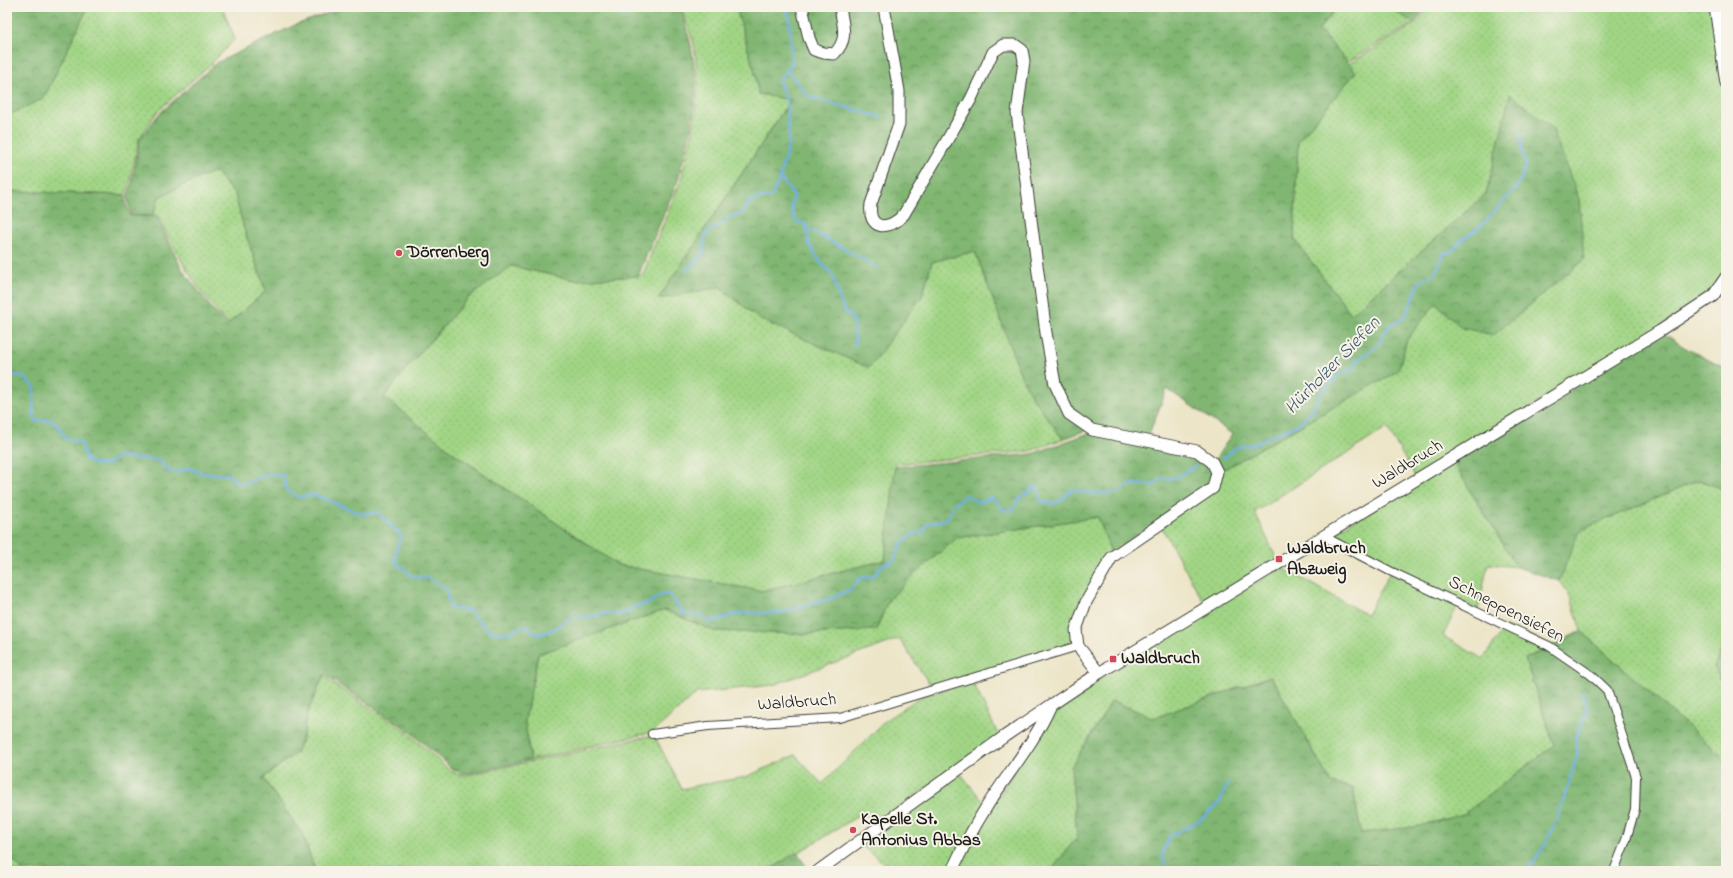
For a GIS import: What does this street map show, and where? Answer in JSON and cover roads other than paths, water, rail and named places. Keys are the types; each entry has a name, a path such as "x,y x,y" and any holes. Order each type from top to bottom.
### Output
{"street":[{"path":"802,7 808,38 814,50 824,54 834,54 841,46 844,38 840,7"},
{"path":"884,7 899,91 899,124 871,204 870,210 872,220 880,226 890,226 898,222 904,214 971,99 992,52 1003,45 1015,45 1022,50 1024,61 1017,113 1046,332 1055,384 1069,414 1092,430 1197,451 1212,462 1217,472 1213,488 1112,557 1086,602 1076,630 1078,646 1099,673"},
{"path":"1715,7 1726,83"},
{"name":"Waldbruch","path":"818,871 1005,736 1099,673 1660,331 1713,296 1726,277"},
{"name":"Schneppensiefen","path":"1323,536 1390,571 1549,646 1590,675 1607,690 1636,777 1635,809 1626,840 1614,871"},
{"name":"Waldbruch","path":"652,734 708,726 840,718 1078,646"},
{"path":"952,871 963,846 987,806 1042,726 1050,706"}],"waterway":[{"path":"787,7 792,63 787,70 809,97 881,117"},
{"path":"787,70 779,80 787,103 789,143 780,177 794,196 791,208 796,221 806,225 809,244 820,262 832,274 843,309 854,320 855,345"},
{"name":"Hürholzer Siefen","path":"1224,458 1237,447 1253,444 1297,425 1312,411 1321,393 1341,373 1353,370 1355,362 1378,345 1388,327 1405,317 1420,282 1436,272 1443,254 1452,251 1462,240 1479,228 1518,186 1526,165 1522,153 1521,136"},
{"path":"687,270 703,254 706,233 726,222 730,217 743,213 750,201 772,196 780,177"},
{"path":"807,228 877,267"},
{"name":"Hürholzer Siefen","path":"7,374 22,376 34,387 33,413 36,421 51,420 58,426 67,439 81,442 86,460 95,464 102,465 110,463 118,457 158,460 169,471 180,472 190,468 201,473 229,475 237,483 249,482 269,474 283,475 286,490 298,497 315,495 361,514 377,512 401,535 395,561 413,577 428,578 446,589 450,608 469,610 481,624 493,632 499,633 507,633 524,625 539,635 554,629 573,616 591,617 605,613 624,614 636,606 647,604 661,595 669,594 684,614 702,615 708,622 742,613 780,613 832,598 853,588 858,579 874,576 881,566 893,561 903,542 913,534 923,532 928,523 947,519 954,504 966,495 979,503 992,497 1004,510 1013,510 1020,497 1029,492 1033,487 1038,488 1041,501 1053,504 1063,499 1071,490 1092,493 1118,493 1132,484 1153,485 1161,479 1175,478 1195,466"},
{"path":"1527,871 1547,842 1563,802 1578,753 1575,737 1588,711 1583,693"},
{"path":"1167,871 1162,854 1170,836 1199,821 1220,802 1228,783"}],"place":[{"name":"Dörrenberg","path":"399,253"},
{"name":"Waldbruch Abzweig","path":"1279,559"},
{"name":"Waldbruch","path":"1113,659"},
{"name":"Kapelle St. Antonius Abbas","path":"853,830"}]}
